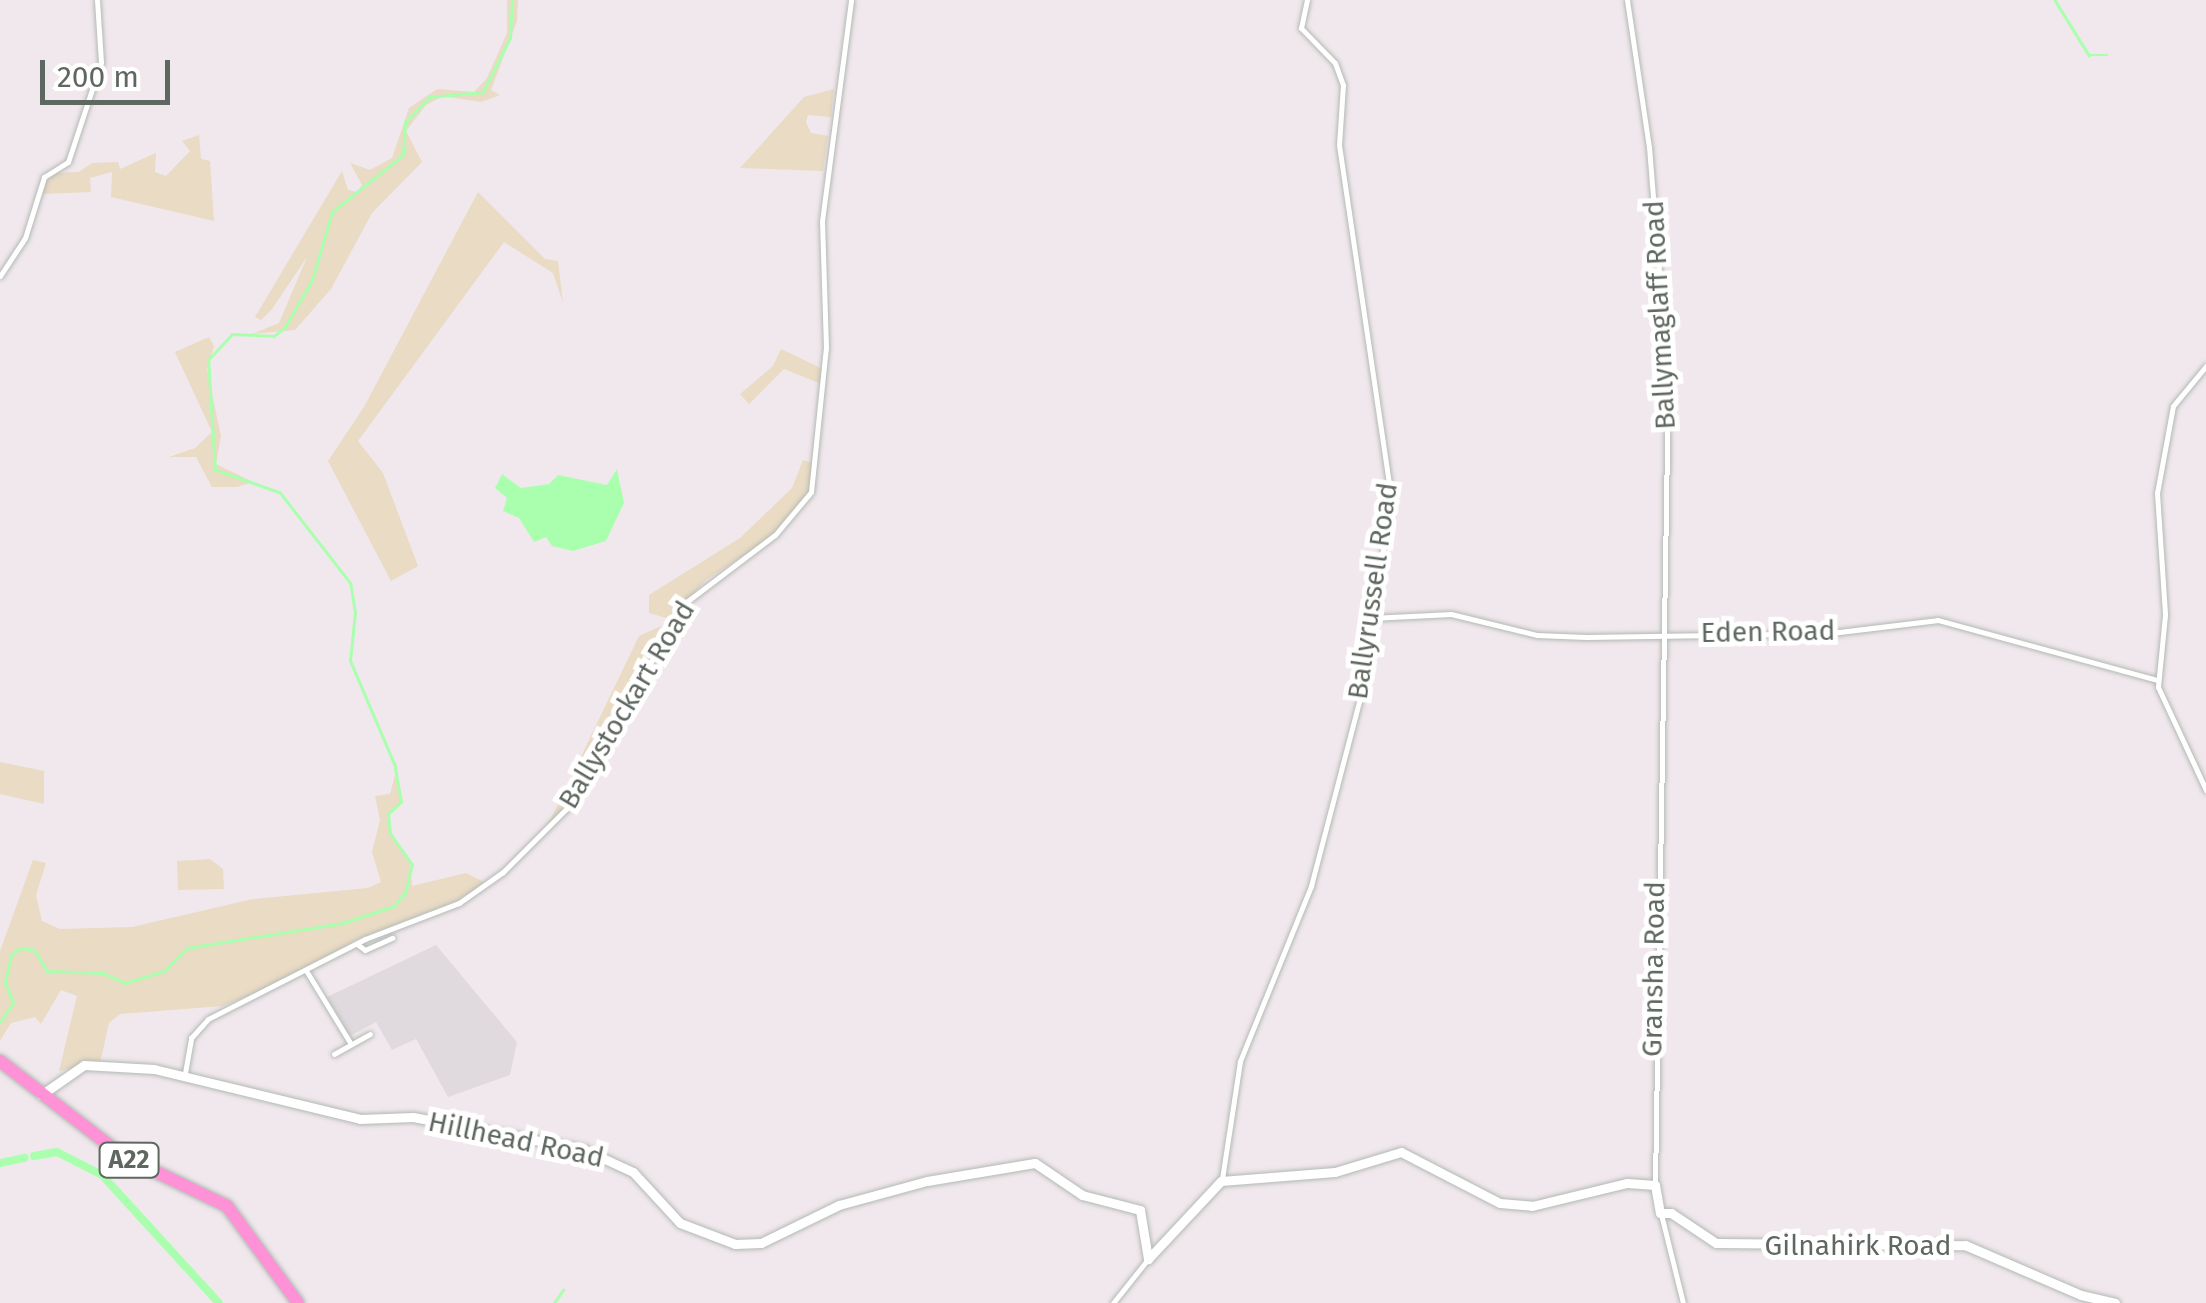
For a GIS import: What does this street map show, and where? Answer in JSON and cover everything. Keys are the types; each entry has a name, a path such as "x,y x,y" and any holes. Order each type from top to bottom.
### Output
{"highway":[{"name":"A22","path":"0,1062 137,1165 227,1206 298,1303"}],"street":[{"path":"0,276 22,243 44,177 68,162 101,62 97,0"},
{"name":"Ballystockart Road","path":"185,1072 199,1026 357,944 475,895 558,820 676,614 707,582 776,535 812,492 826,348 822,220 851,0"},
{"name":"Ballyrussell Road","path":"1221,1182 1240,1061 1312,886 1360,698 1390,470 1344,180 1343,85 1335,63 1301,28 1307,0"},
{"name":"Ballymaglaff Road","path":"1626,0 1650,147 1668,383 1665,632"},
{"path":"2206,366 2173,406 2157,494 2165,615 2158,680 2206,790"},
{"name":"Eden Road","path":"1371,618 1452,614 1556,636 1665,632 1744,637 1938,620 2031,651 2158,680"},
{"name":"Gransha Road","path":"1665,632 1654,932 1655,1185 1684,1303"},
{"path":"357,944 365,950 392,938"},
{"path":"307,972 352,1044"},
{"path":"334,1054 370,1034"},
{"name":"Hillhead Road","path":"41,1095 84,1066 185,1072 346,1116 413,1117 596,1152 633,1172 680,1223 736,1244 761,1242 839,1205 926,1181 1035,1163 1082,1195 1140,1210 1148,1260"},
{"path":"1114,1303 1148,1260 1221,1182 1334,1172 1401,1152 1512,1206 1627,1183 1655,1185"},
{"name":"Gilnahirk Road","path":"1660,1213 1672,1213 1706,1239 1736,1247 1829,1240 1965,1245 2081,1296 2114,1303"}],"shaded area":[{"path":"507,0 518,0 517,21 491,90 500,95 481,102 443,96 426,105 406,131 422,162 372,213 331,289 295,330 252,334 279,323 307,257 272,309 261,320 255,317 342,171 348,190 357,192 362,185 350,163 370,170 392,158 409,108 437,89 474,92 487,78 507,33"},
{"path":"834,89 831,117 808,115 806,122 811,133 828,136 823,171 740,168 804,97"},
{"path":"199,135 201,159 210,161 214,221 111,197 112,172 90,178 91,192 42,194 50,173 79,172 92,163 118,162 120,169 156,153 155,172 166,176 190,151 182,141"},
{"path":"478,192 545,259 558,261 563,303 553,273 504,242 358,441 383,473 418,566 391,581 328,461 364,407"},
{"path":"209,337 214,346 207,370 221,436 216,464 253,482 237,487 212,487 196,457 169,457 195,448 212,432 175,352"},
{"path":"781,349 825,370 824,385 784,369 749,404 740,394 773,366"},
{"path":"803,460 816,464 808,497 775,535 706,580 670,619 649,613 649,595 740,538 792,488"},
{"path":"617,469 624,503 606,541 573,551 552,546 546,537 534,542 519,518 503,511 507,498 495,488 502,474 521,488 549,484 558,475 607,485"},
{"path":"661,626 564,808 547,827 639,636"},
{"path":"0,762 44,771 44,804 0,794"},
{"path":"395,775 401,802 388,814 391,836 410,859 412,886 466,873 486,883 454,902 355,940 321,966 223,1006 120,1014 109,1023 100,1063 59,1071 77,996 61,990 41,1024 35,1017 11,1023 0,1041 0,951 33,860 46,863 36,895 42,921 60,929 132,927 253,899 368,888 381,882 372,852 380,820 375,796 390,794"},
{"path":"210,859 223,869 224,889 178,890 177,861"},
{"path":"436,945 517,1042 510,1075 448,1097 416,1039 392,1050 376,1022 350,1036 327,997"}],"waterway":[{"path":"0,1022 13,1003 5,982 11,955 21,948 35,950 47,971 103,973 125,983 164,971 187,948 343,923 394,906 405,893 412,865 390,833 388,814 401,802 394,764 350,661 355,613 350,583 280,493 215,470 208,360 232,334 274,336 285,327 312,280 332,212 403,155 405,123 429,97 483,92 510,38 512,0"},
{"path":"2055,0 2089,55 2107,55"},
{"path":"34,1156 57,1152 102,1175 219,1303"},
{"path":"0,1163 24,1158"},
{"path":"554,1303 563,1290"}]}
